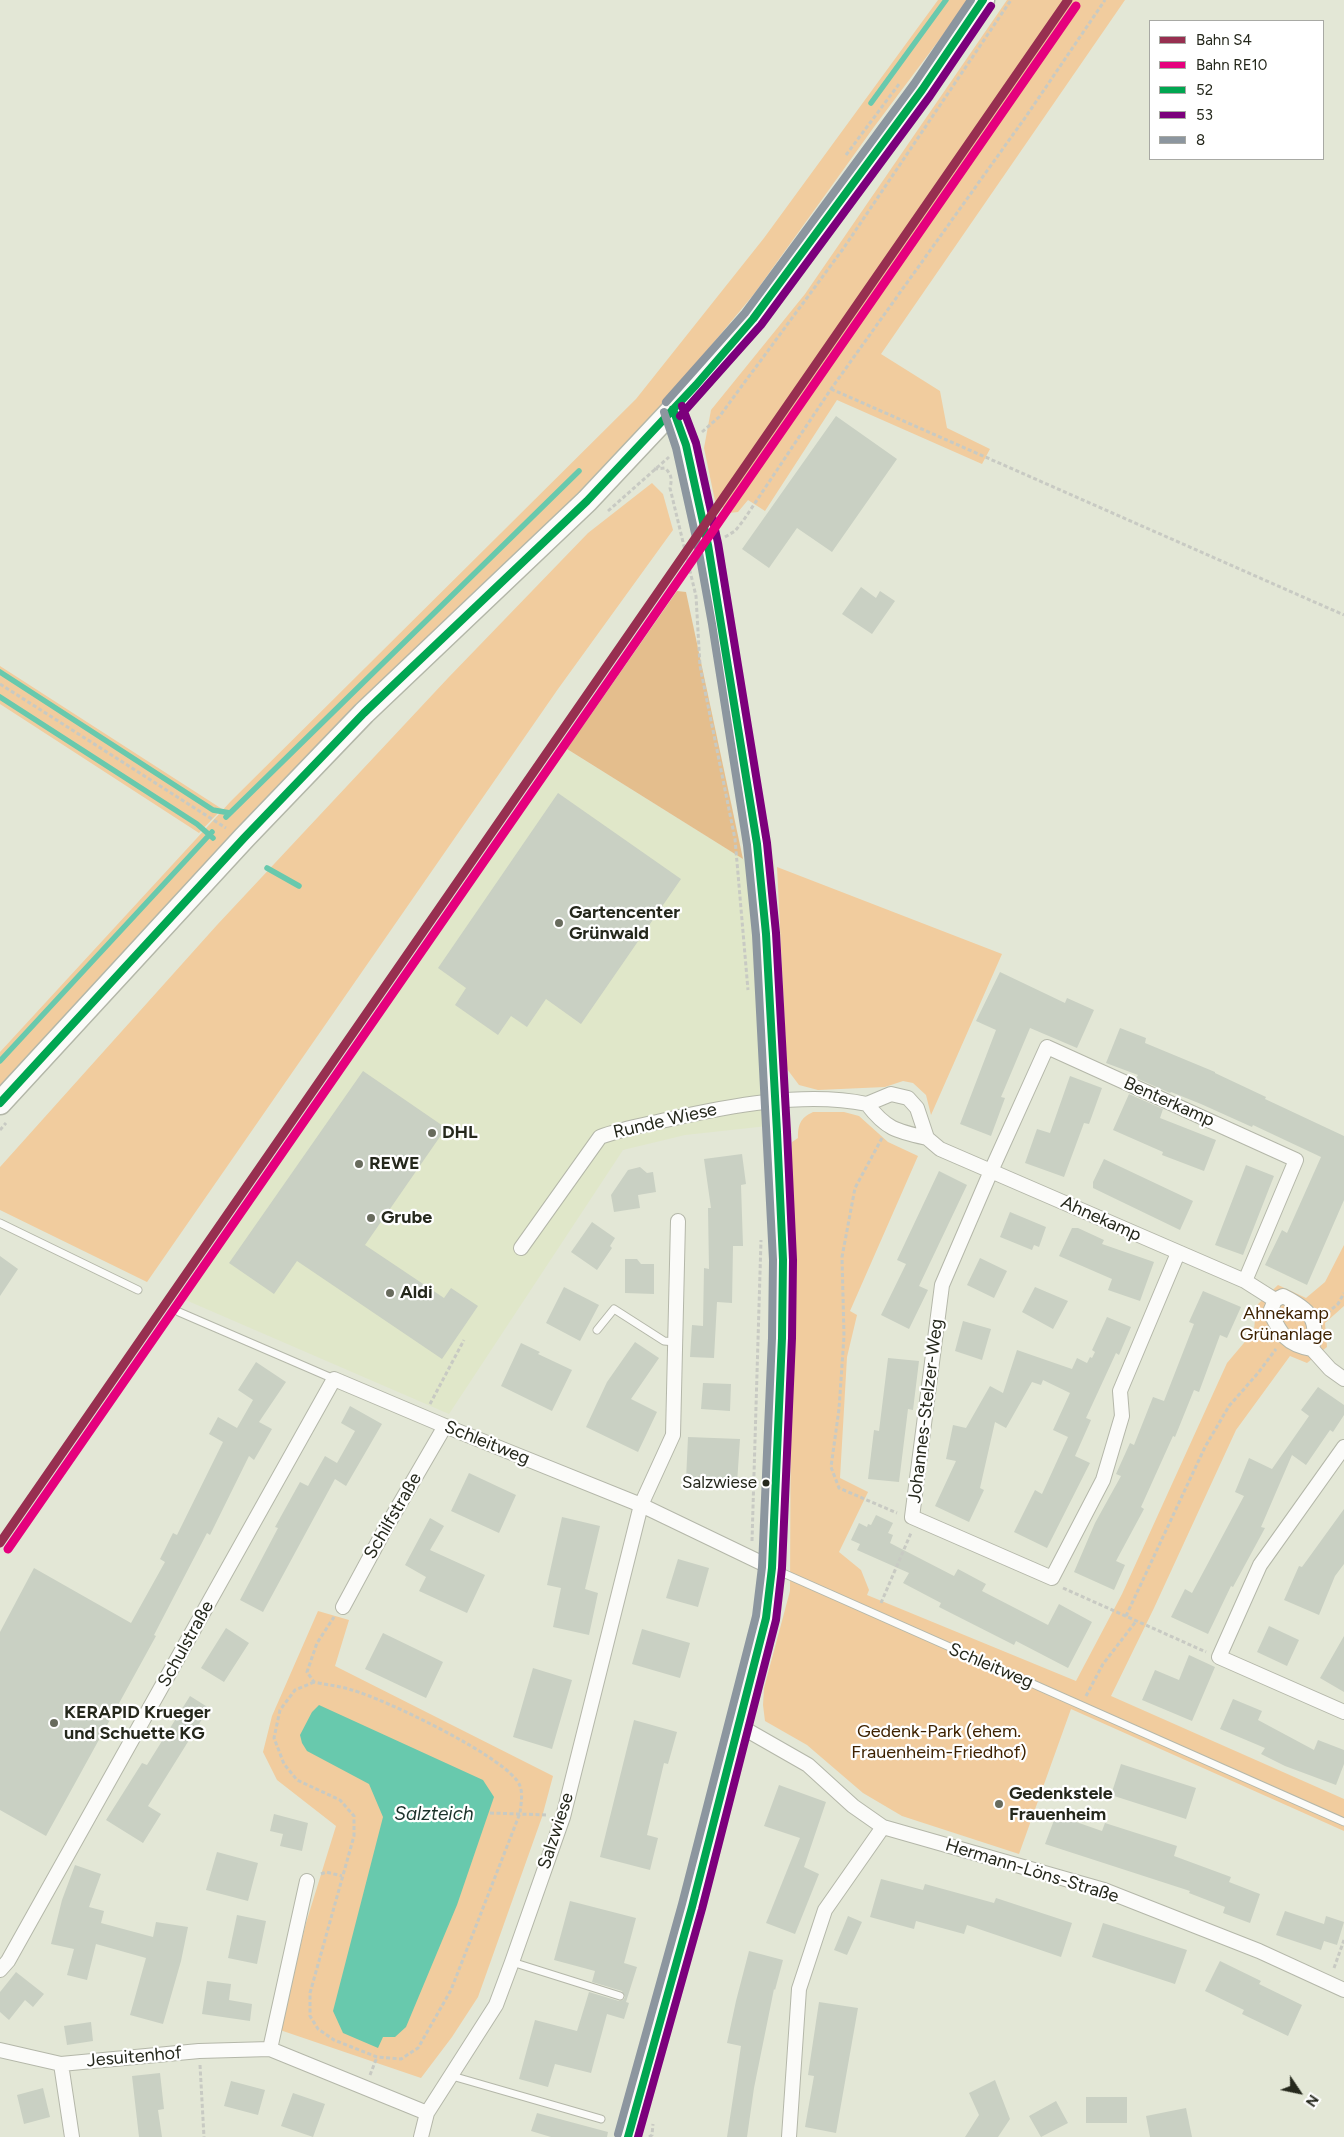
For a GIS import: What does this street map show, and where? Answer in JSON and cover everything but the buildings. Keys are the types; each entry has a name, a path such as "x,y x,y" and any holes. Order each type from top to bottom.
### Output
{"main road":[{"path":"3,1113 244,838 364,713 587,501 673,409 753,319 922,90 983,0"},
{"path":"628,2137 692,1906 763,1632 772,1568 782,1338 783,1260 776,1101 766,934 757,844 708,544 686,445 673,409"}],"street":[{"name":"Benterkamp","path":"991,1171 1047,1047 1296,1160 1245,1281"},
{"path":"866,1104 891,1094 908,1098 917,1108 927,1138"},
{"name":"Runde Wiese","path":"521,1248 600,1137 711,1110 776,1101 846,1100 866,1104"},
{"name":"Ahnekamp","path":"866,1104 880,1122 899,1132 927,1138 940,1150 1245,1281 1275,1300 1283,1296 1302,1306 1314,1321"},
{"name":"Johannes-Stelzer-Weg","path":"991,1171 942,1285 915,1518 1052,1578"},
{"path":"641,1505 673,1435 678,1221"},
{"path":"1052,1578 1103,1480 1122,1416 1120,1392 1178,1253"},
{"path":"1275,1300 1270,1312 1286,1340 1300,1347 1312,1349 1330,1369 1344,1378"},
{"path":"1312,1349 1316,1336 1314,1321"},
{"name":"Schleitweg","path":"334,1379 641,1505 751,1556 772,1568"},
{"name":"Schulstraße","path":"3,1962 334,1379"},
{"name":"Schilfstraße","path":"343,1607 384,1531 445,1426"},
{"path":"1344,1447 1260,1565 1220,1658 1344,1712"},
{"name":"Salzwiese","path":"421,2137 427,2113 496,2005 563,1817 641,1505"},
{"name":"Hermann-Löns-Straße","path":"738,1725 808,1765 853,1806 883,1827 1104,1890 1259,1951 1344,1990"},
{"path":"789,2137 799,1989 825,1910 883,1827"},
{"path":"270,2049 307,1881"},
{"name":"Jesuitenhof","path":"0,2050 61,2064 199,2051 270,2049 427,2113"},
{"path":"61,2064 72,2137"}],"lane":[{"path":"0,1222 138,1290"},
{"path":"598,1330 614,1309 664,1341 675,1342"},
{"path":"179,1312 334,1379"},
{"name":"Schleitweg","path":"772,1568 876,1616 1344,1822"},
{"path":"512,1962 620,1996"},
{"path":"452,2076 600,2119"}],"path":[{"path":"606,513 653,470 719,417 843,249 1011,0"},
{"path":"708,544 728,536 743,521 831,389 1027,115 1105,0"},
{"path":"842,162 905,76"},
{"path":"831,389 1344,615"},
{"path":"653,470 665,468 671,473 670,488 696,596 700,666 735,840 748,995"},
{"path":"0,684 244,838"},
{"path":"0,1130 3,1113"},
{"path":"876,1616 915,1518 903,1516 839,1488 831,1467 839,1409 844,1336 842,1257 855,1188 889,1126"},
{"path":"751,1556 761,1239"},
{"path":"1314,1321 1338,1304 1344,1294"},
{"path":"424,1416 464,1340"},
{"path":"1126,1616 1205,1447 1229,1406 1276,1349"},
{"path":"1052,1578 1059,1586 1220,1658"},
{"path":"314,1682 307,1672 317,1643 329,1622 343,1607"},
{"path":"1080,1705 1103,1664 1136,1620"},
{"path":"314,1682 353,1690 443,1730 511,1772 520,1786 522,1802 520,1812 451,1990 418,2048 401,2059 377,2057 334,2040 318,2029 310,2016 310,1993 354,1836 354,1816 340,1800 297,1780 284,1764 274,1738 280,1710 295,1690 314,1682"},
{"path":"490,1813 520,1812 563,1817"},
{"path":"326,1872 342,1876"},
{"path":"1328,1982 1344,1940"},
{"path":"199,2051 204,2137"}],"shaded area":[{"path":"677,591 686,592 743,859 567,749"},
{"path":"560,745 743,859 775,860 774,915 786,1124 685,1135 623,1150 449,1414 181,1298"}],"green space":[{"path":"938,0 969,0 874,127 754,294 656,412 0,1091 0,1052 231,801 636,399 764,238"},
{"path":"1007,0 1125,0 881,354 940,391 947,428 990,449 982,464 837,400 765,511 748,500 738,512 729,513 715,501 704,448 711,410 805,294"},
{"path":"652,483 663,494 673,530 558,689 147,1282 0,1210 0,1167 217,925 448,678 588,533"},
{"path":"0,666 222,809 199,833 0,704"},
{"path":"777,867 1002,954 931,1115 926,1095 913,1083 903,1081 885,1087 818,1090 799,1085 787,1069"},
{"path":"813,1112 844,1112 859,1116 888,1142 918,1156 850,1311 857,1315 847,1357 840,1478 868,1492 839,1552 861,1570 869,1590 867,1595 1076,1681 1122,1594 1227,1363 1254,1331 1256,1306 1278,1285 1306,1298 1325,1282 1344,1245 1344,1306 1325,1323 1327,1347 1307,1363 1290,1356 1236,1430 1111,1696 1344,1799 1344,1831 1071,1709 1019,1854 902,1816 863,1793 807,1745 765,1721 763,1705 764,1688 790,1591 792,1142 798,1138 799,1126 803,1119"},
{"path":"318,1611 349,1620 335,1666 553,1776 542,1817 478,1997 452,2037 421,2078 280,2030 306,1923 336,1826 277,1780 263,1752 272,1716"}],"water":[{"name":"Salzteich","path":"319,1705 483,1780 494,1797 457,1905 406,2027 395,2037 383,2037 378,2048 343,2033 333,2011 383,1817 369,1784 307,1751 302,1743 300,1735 312,1712"}],"waterway":[{"path":"871,103 946,0"},
{"path":"226,817 579,471"},
{"path":"0,672 213,810 230,813"},
{"path":"0,697 197,824 213,838"},
{"path":"0,1061 212,832"},
{"path":"267,868 299,886"}],"rail line":[{"name":"S4","path":"0,1543 1068,0"},
{"name":"RE10","path":"8,1549 1076,6"}],"transit line":[{"name":"8","path":"666,402 745,313 914,84 971,0"},
{"name":"52","path":"0,1103 244,838 364,713 587,501 696,385 753,319 922,90 983,0"},
{"name":"53","path":"680,416 761,325 930,96 991,6"},
{"name":"53","path":"638,2137 702,1909 776,1620 782,1568 792,1338 793,1260 787,1132 776,933 767,843 718,543 696,443 682,406"},
{"name":"52","path":"628,2137 692,1907 766,1618 772,1568 782,1338 783,1260 777,1132 766,934 757,844 708,545 686,445 673,409"},
{"name":"8","path":"618,2134 682,1904 756,1616 762,1567 772,1338 773,1260 756,935 747,845 698,547 676,448 664,412"}],"place":[{"name":"Gartencenter Grünwald","path":"559,923"},
{"name":"DHL","path":"432,1133"},
{"name":"REWE","path":"359,1164"},
{"name":"Grube","path":"371,1218"},
{"name":"Aldi","path":"390,1293"},
{"name":"Salzwiese","path":"766,1483"},
{"name":"KERAPID Krueger und Schuette KG","path":"54,1723"},
{"name":"Gedenkstele Frauenheim","path":"999,1804"}],"park label":[{"name":"Ahnekamp Grünanlage","path":"1286,1324"},
{"name":"Gedenk-Park (ehem. Frauenheim-Friedhof)","path":"939,1742"}]}
